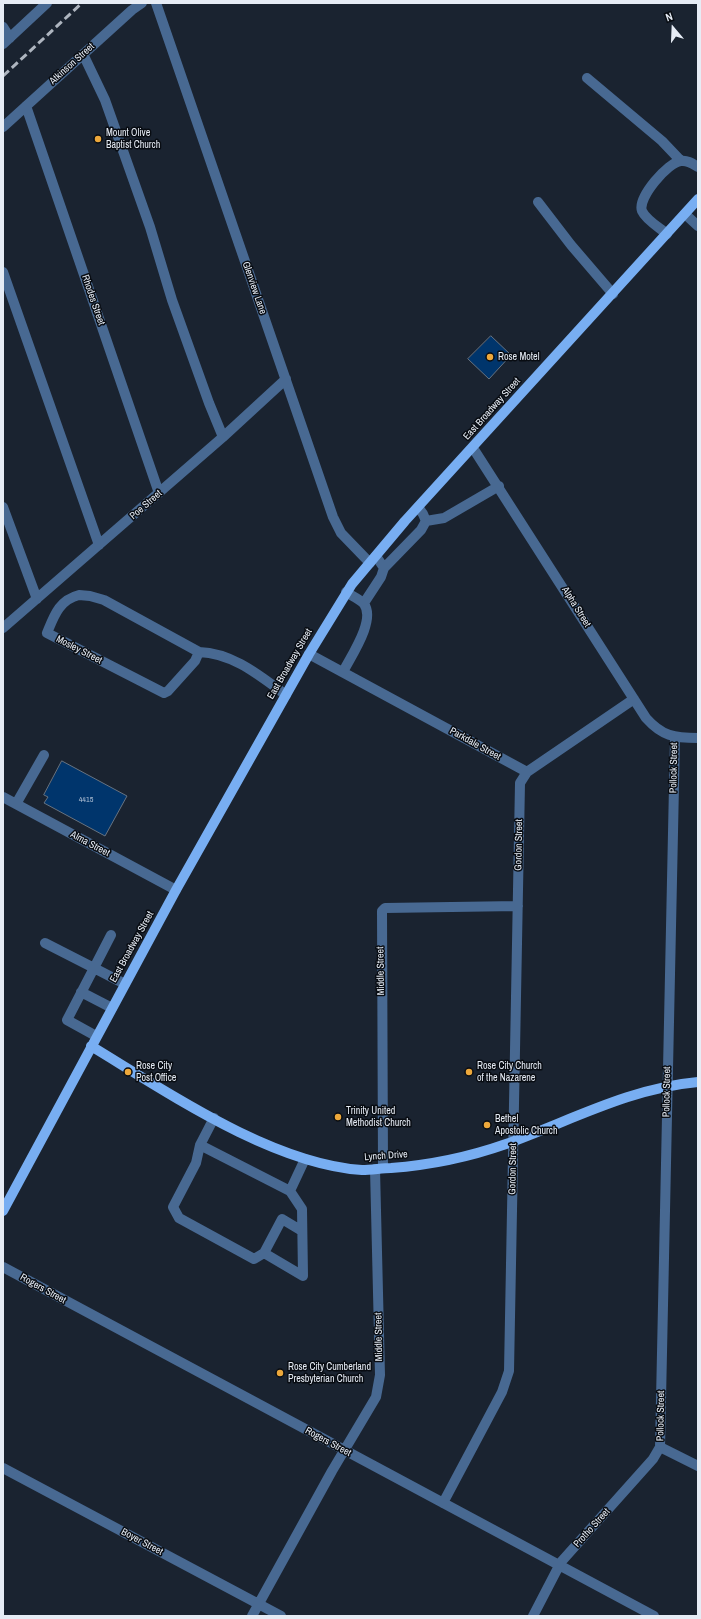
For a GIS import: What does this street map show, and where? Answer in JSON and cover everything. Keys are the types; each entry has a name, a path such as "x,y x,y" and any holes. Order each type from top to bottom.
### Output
{"main road":[{"name":"East Broadway Street","path":"3,1211 176,890 346,592 418,507 698,199"},
{"name":"Lynch Drive","path":"91,1046 242,1133 304,1159 363,1170 441,1162 486,1151 628,1096 668,1086 698,1082"}],"street":[{"path":"6,41 47,3"},
{"name":"Atkinson Street","path":"3,127 132,10 142,3"},
{"name":"Glenview Lane","path":"156,3 334,517 341,533 384,568"},
{"path":"3,27 6,41"},
{"path":"83,54 108,107 145,213 172,300 223,436"},
{"path":"587,78 662,141 682,161"},
{"name":"Rhodes Street","path":"26,106 159,493"},
{"path":"667,234 645,216 642,210 642,202 647,192 666,169 676,162 688,162 698,167"},
{"path":"538,202 571,245 613,294"},
{"path":"685,214 698,226"},
{"path":"3,272 99,545"},
{"name":"Poe Street","path":"3,628 159,493 286,379"},
{"name":"Alpha Street","path":"472,448 499,486 634,699 652,724 675,738"},
{"path":"426,521 444,518 499,486"},
{"path":"3,507 36,599"},
{"path":"418,507 426,521"},
{"path":"364,604 381,577 384,568 421,530 426,521"},
{"path":"343,672 367,625 369,614 364,604 346,592"},
{"name":"Mosley Street","path":"200,652 184,675 164,693 47,633 57,611 67,600 78,595 90,596 127,612 200,652 223,655 262,677 286,695"},
{"name":"Parkdale Street","path":"310,654 527,772"},
{"path":"527,772 634,699"},
{"path":"675,738 698,738"},
{"name":"Pollock Street","path":"660,1446 675,738"},
{"path":"16,804 44,755"},
{"name":"Gordon Street","path":"443,1503 502,1392 509,1371 520,783 527,772"},
{"name":"Alma Street","path":"3,797 176,890"},
{"name":"Middle Street","path":"252,1616 344,1450 376,1397 380,1375 379,1169 382,911 385,908 518,906"},
{"path":"96,1036 66,1020 112,935"},
{"path":"45,943 125,984"},
{"path":"81,992 112,1008"},
{"path":"214,1118 200,1145 196,1163 173,1207 179,1218 254,1259 264,1253 282,1219 302,1231"},
{"path":"200,1145 290,1191 302,1209 303,1276 264,1253"},
{"path":"290,1191 304,1159"},
{"name":"Rogers Street","path":"3,1267 654,1616"},
{"path":"660,1446 698,1466"},
{"name":"Protho Street","path":"533,1616 559,1566 653,1459 660,1446"},
{"name":"Boyer Street","path":"3,1468 281,1616"}],"building":[{"name":"Rose Motel","path":"491,336 511,355 489,379 468,359"},
{"path":"62,761 127,796 105,836 44,803 48,797 44,795"}],"railway":[{"path":"3,76 82,3"}],"place":[{"name":"Mount Olive Baptist Church","path":"98,139"},
{"name":"Rose Motel","path":"490,357"},
{"name":"Rose City Post Office","path":"128,1072"},
{"name":"Rose City Church of the Nazarene","path":"469,1072"},
{"name":"Trinity United Methodist Church","path":"338,1117"},
{"name":"Bethel Apostolic Church","path":"487,1125"},
{"name":"Rose City Cumberland Presbyterian Church","path":"280,1373"}]}
